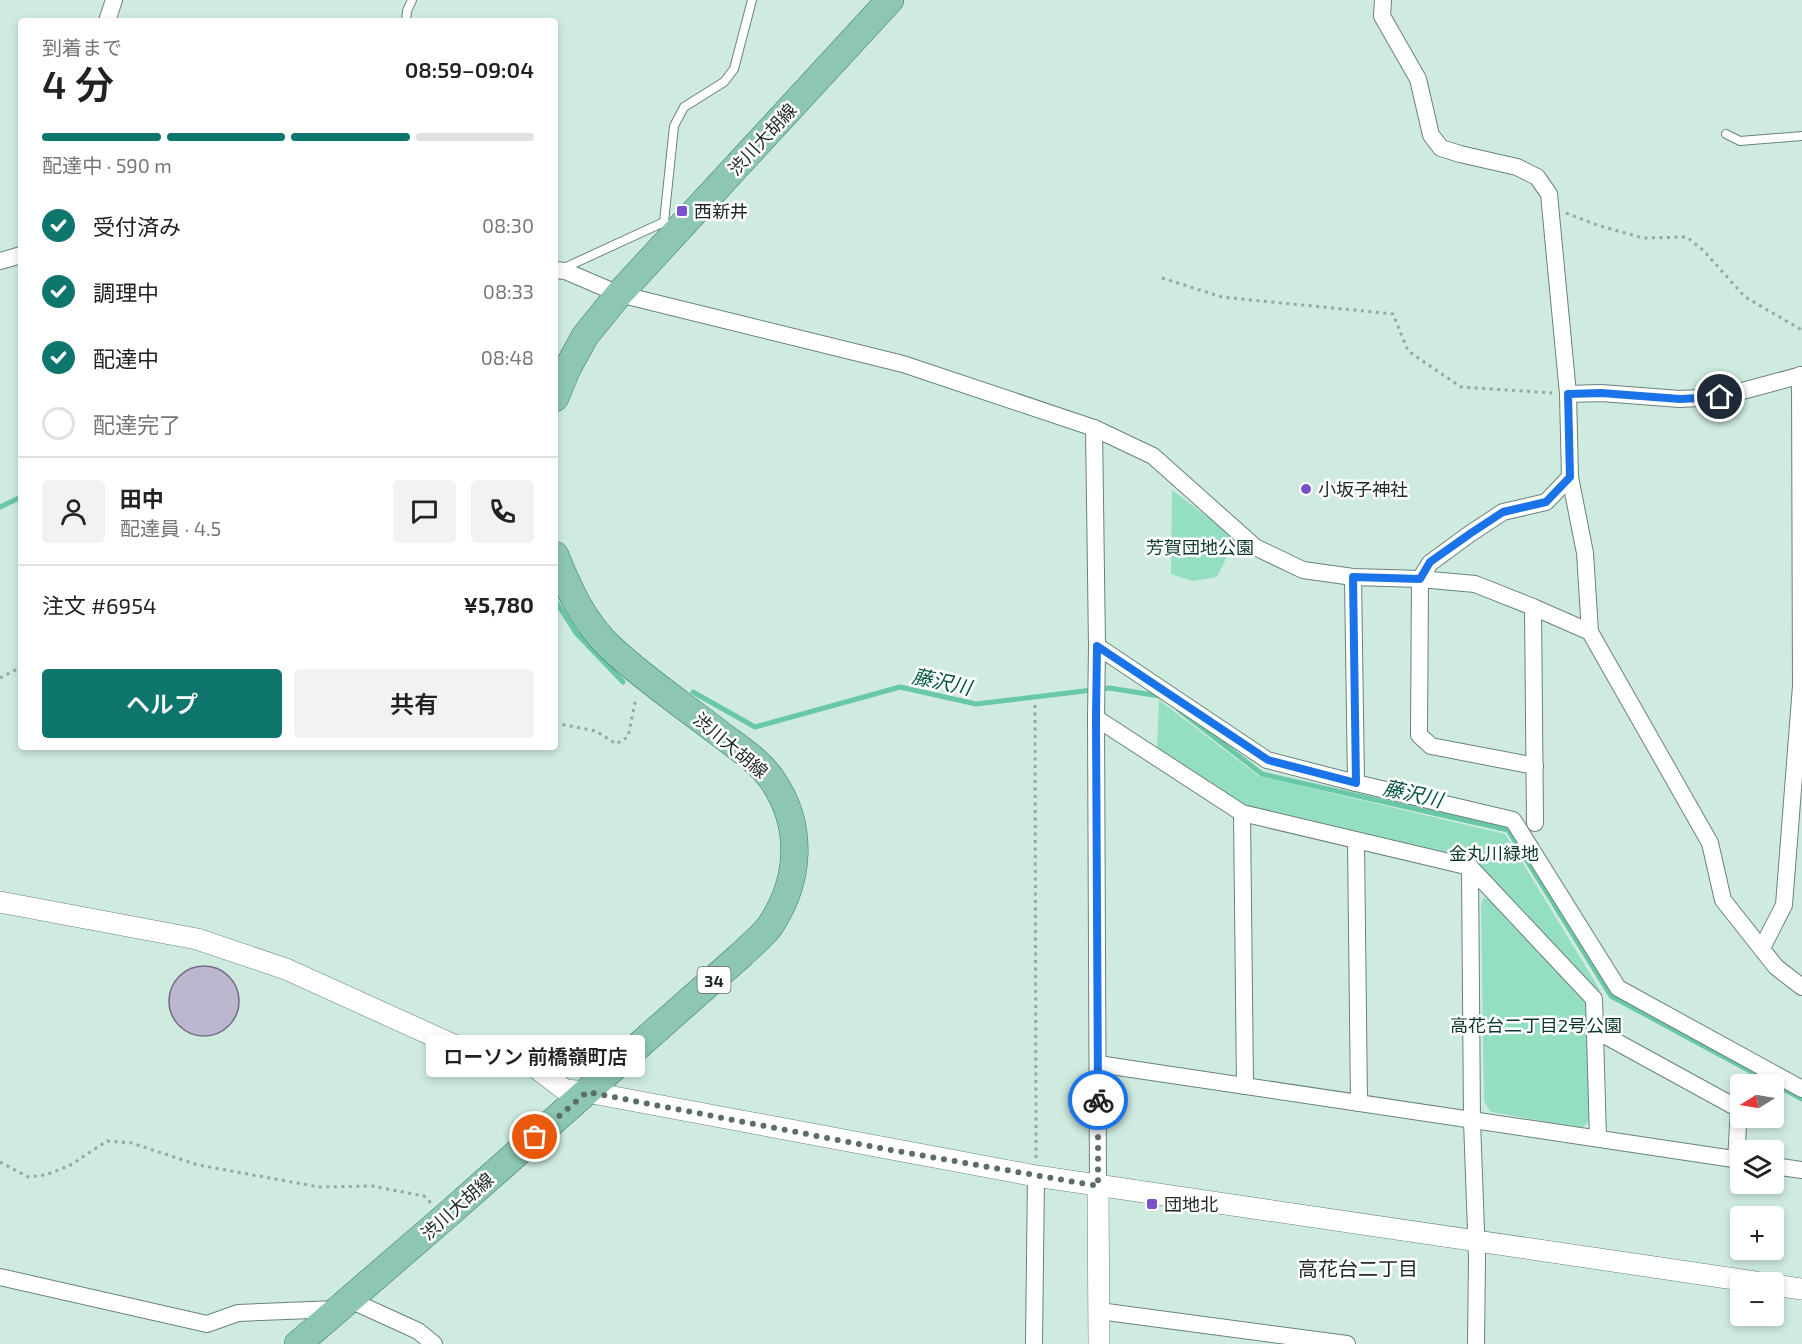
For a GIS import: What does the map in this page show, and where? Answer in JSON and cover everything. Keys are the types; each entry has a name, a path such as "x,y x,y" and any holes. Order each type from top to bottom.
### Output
{"main road":[{"name":"渋川大胡線","path":"558,391 585,336 671,226 890,0"},
{"name":"渋川大胡線","path":"298,1344 741,956 769,927 790,888 795,845 791,816 773,780 736,746 640,673 610,647 593,628 571,592 558,562"}],"street":[{"path":"108,18 114,0"},
{"path":"1383,0 1382,16 1418,79 1431,135 1441,148 1517,167 1537,177 1549,194 1568,394 1570,477 1585,552 1590,632 1710,843 1722,900 1776,968 1802,987"},
{"path":"0,261 18,256"},
{"path":"558,270 619,294 903,364 1094,428 1153,456 1255,547 1303,570 1353,577 1420,579 1475,584 1590,632"},
{"path":"1568,394 1601,393 1680,399 1720,397 1801,375 1801,686 1784,905 1762,948"},
{"path":"1094,428 1097,646 1099,1344"},
{"path":"1535,766 1431,746 1419,735 1420,579 1430,562 1471,533 1503,512 1546,502 1570,477"},
{"path":"1353,577 1356,783"},
{"path":"1533,607 1535,824"},
{"path":"1097,646 1268,760 1513,820 1618,988 1802,1089"},
{"path":"1096,718 1242,813 1470,867 1594,999 1598,1138"},
{"path":"1242,813 1245,1086"},
{"path":"1356,841 1359,1103"},
{"path":"1470,867 1476,1344"},
{"path":"0,902 197,939 286,969 458,1047 526,1060 565,1090 587,1092 1036,1176 1730,1278"},
{"path":"1595,1030 1739,1109 1738,1140"},
{"path":"1098,1064 1730,1159"},
{"path":"1784,1168 1802,1170"},
{"path":"1034,1344 1036,1176"},
{"path":"0,1277 207,1324 238,1313 344,1305 418,1331 434,1344"},
{"path":"1784,1287 1802,1289"},
{"path":"1099,1311 1249,1337 1347,1344"}],"lane":[{"path":"406,18 412,0"},
{"path":"558,270 671,226 674,126 684,107 724,82 734,69 752,0"},
{"path":"1726,134 1740,141 1802,136"}],"path":[{"path":"1550,207 1598,225 1643,238 1687,237 1704,251 1745,297 1802,330"},
{"path":"1162,278 1222,297 1393,314 1408,351 1461,387 1568,394"},
{"path":"0,678 18,669"},
{"path":"558,724 596,731 616,744 628,737 640,673"},
{"path":"1035,705 1036,1176"},
{"path":"0,1162 28,1177 45,1175 69,1166 107,1141 132,1143 198,1165 319,1187 372,1186 424,1196 445,1217"}],"green space":[{"name":"芳賀団地公園","path":"1172,490 1236,538 1217,577 1193,581 1171,574"},
{"name":"金丸川緑地","path":"1159,700 1259,776 1505,834 1600,990 1598,994 1473,860 1246,806 1157,748"},
{"name":"高花台二丁目2号公園","path":"1483,898 1489,899 1589,1001 1589,1121 1582,1128 1491,1112 1484,1101 1481,905"}],"building":[{"path":"204,966 217,969 229,976 236,988 239,1001 236,1014 229,1026 217,1033 204,1036 191,1033 179,1026 172,1014 169,1001 172,988 179,976 191,969"}],"waterway":[{"name":"藤沢川","path":"0,507 18,498"},
{"name":"藤沢川","path":"558,605 576,633 623,682"},
{"name":"藤沢川","path":"693,692 755,727 900,687 976,704 1109,688 1162,697"},
{"name":"藤沢川","path":"1179,710 1262,774 1508,830 1611,996 1802,1099"}],"way so far":[{"path":"535,1137 587,1092 885,1149 1098,1186 1098,1100"}],"place":[{"name":"西新井","path":"682,211"},
{"name":"小坂子神社","path":"1306,489"},
{"name":"ローソン 前橋嶺町店","path":"535,1137"},
{"name":"団地北","path":"1152,1204"}],"district":[{"name":"高花台二丁目","path":"1358,1268"}],"route":[{"path":"1098,1100 1097,646 1268,760 1356,783 1353,577 1420,579 1430,562 1503,512 1546,502 1570,477 1568,394 1601,393 1680,399 1720,397"}]}
